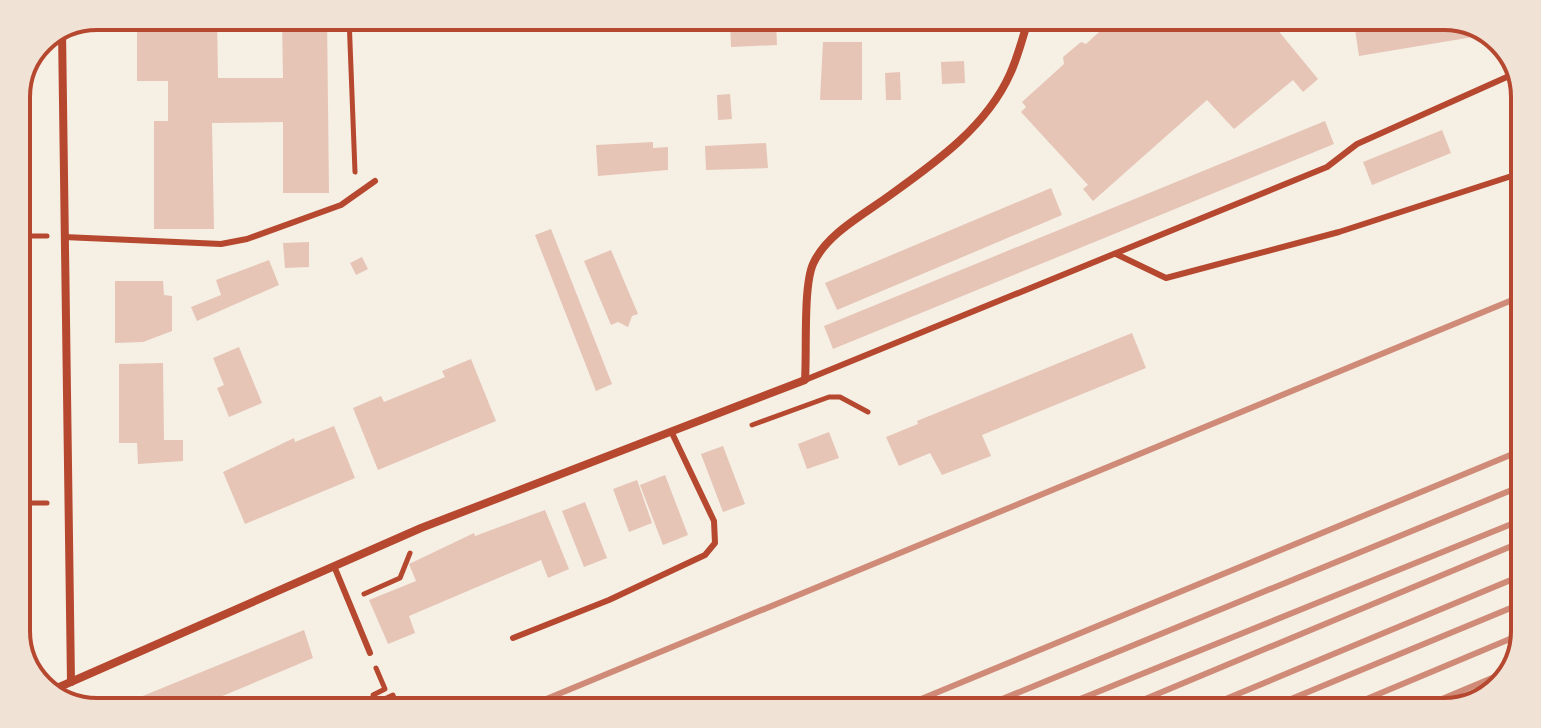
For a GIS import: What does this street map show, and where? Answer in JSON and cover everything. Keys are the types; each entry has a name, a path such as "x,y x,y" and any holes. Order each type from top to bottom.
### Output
{"street":[{"path":"60,687 421,528 805,380 807,298 814,263 841,231 933,165 964,137 1005,84 1025,30"},
{"path":"62,40 71,682"}],"lane":[{"path":"805,380 1327,167 1357,144 1508,77"},
{"path":"1115,253 1166,278 1339,232 1511,176"},
{"path":"64,237 221,244 247,239 327,210 375,181"},
{"path":"513,638 623,594 705,555 715,543 714,521 671,431"},
{"path":"334,566 370,653"}],"path":[{"path":"350,30 356,194"},
{"path":"30,236 45,235"},
{"path":"745,427 829,397 840,397 868,412"},
{"path":"30,503 47,503"},
{"path":"360,596 400,578 409,554 418,550"},
{"path":"370,653 385,689 373,695 374,698"}],"building":[{"path":"137,30 217,30 218,78 283,78 282,30 327,30 329,193 283,193 283,122 212,123 214,229 154,229 154,121 168,121 168,81 137,81"},
{"path":"730,30 776,30 777,45 731,47"},
{"path":"1101,30 1278,30 1318,79 1303,92 1293,80 1234,129 1207,100 1093,201 1083,189 1088,185 1021,112 1026,107 1022,102 1064,64 1063,57 1081,42 1086,44"},
{"path":"1355,30 1444,30 1473,37 1359,56"},
{"path":"823,42 862,42 862,100 820,100"},
{"path":"964,61 965,83 942,84 941,62"},
{"path":"900,72 901,100 886,100 885,73"},
{"path":"730,94 732,119 718,120 717,95"},
{"path":"1325,121 1334,144 833,349 824,326"},
{"path":"1442,130 1451,153 1372,185 1363,162"},
{"path":"653,142 653,148 668,147 668,170 598,176 596,145"},
{"path":"766,143 768,168 706,170 705,146"},
{"path":"1051,188 1062,215 837,310 825,283"},
{"path":"551,229 612,384 596,391 535,235"},
{"path":"309,242 309,267 285,268 283,243"},
{"path":"611,250 638,314 632,316 628,327 618,322 611,325 584,261"},
{"path":"362,257 368,269 356,275 350,263"},
{"path":"269,260 279,285 197,321 191,307 221,295 216,280"},
{"path":"115,281 163,281 164,295 172,296 172,331 143,342 115,343"},
{"path":"1132,333 1146,368 982,435 991,456 942,475 930,453 899,466 886,437 918,424 917,421"},
{"path":"239,347 262,403 229,417 217,388 224,385 213,358"},
{"path":"471,359 496,421 378,470 353,408 381,396 384,402 445,377 442,371"},
{"path":"163,363 164,440 183,440 183,461 138,464 137,443 119,443 119,364"},
{"path":"334,426 355,478 245,524 223,472 294,438 295,442"},
{"path":"829,432 839,458 807,469 798,444"},
{"path":"723,446 745,504 723,512 701,454"},
{"path":"665,475 688,535 663,545 640,485"},
{"path":"637,480 652,523 629,532 613,489"},
{"path":"585,502 607,558 584,567 562,511"},
{"path":"545,510 569,569 548,578 541,560 409,616 415,633 388,644 369,600 416,581 409,564 474,533 475,536"},
{"path":"304,630 313,658 218,698 138,698"}],"railway":[{"path":"549,698 1511,301"},
{"path":"924,698 1511,455"},
{"path":"1005,698 1511,490"},
{"path":"1083,698 1511,524"},
{"path":"1148,698 1511,546"},
{"path":"1228,698 1511,580"},
{"path":"1293,698 1511,608"},
{"path":"1369,698 1510,639"},
{"path":"1445,698 1490,679"}]}
